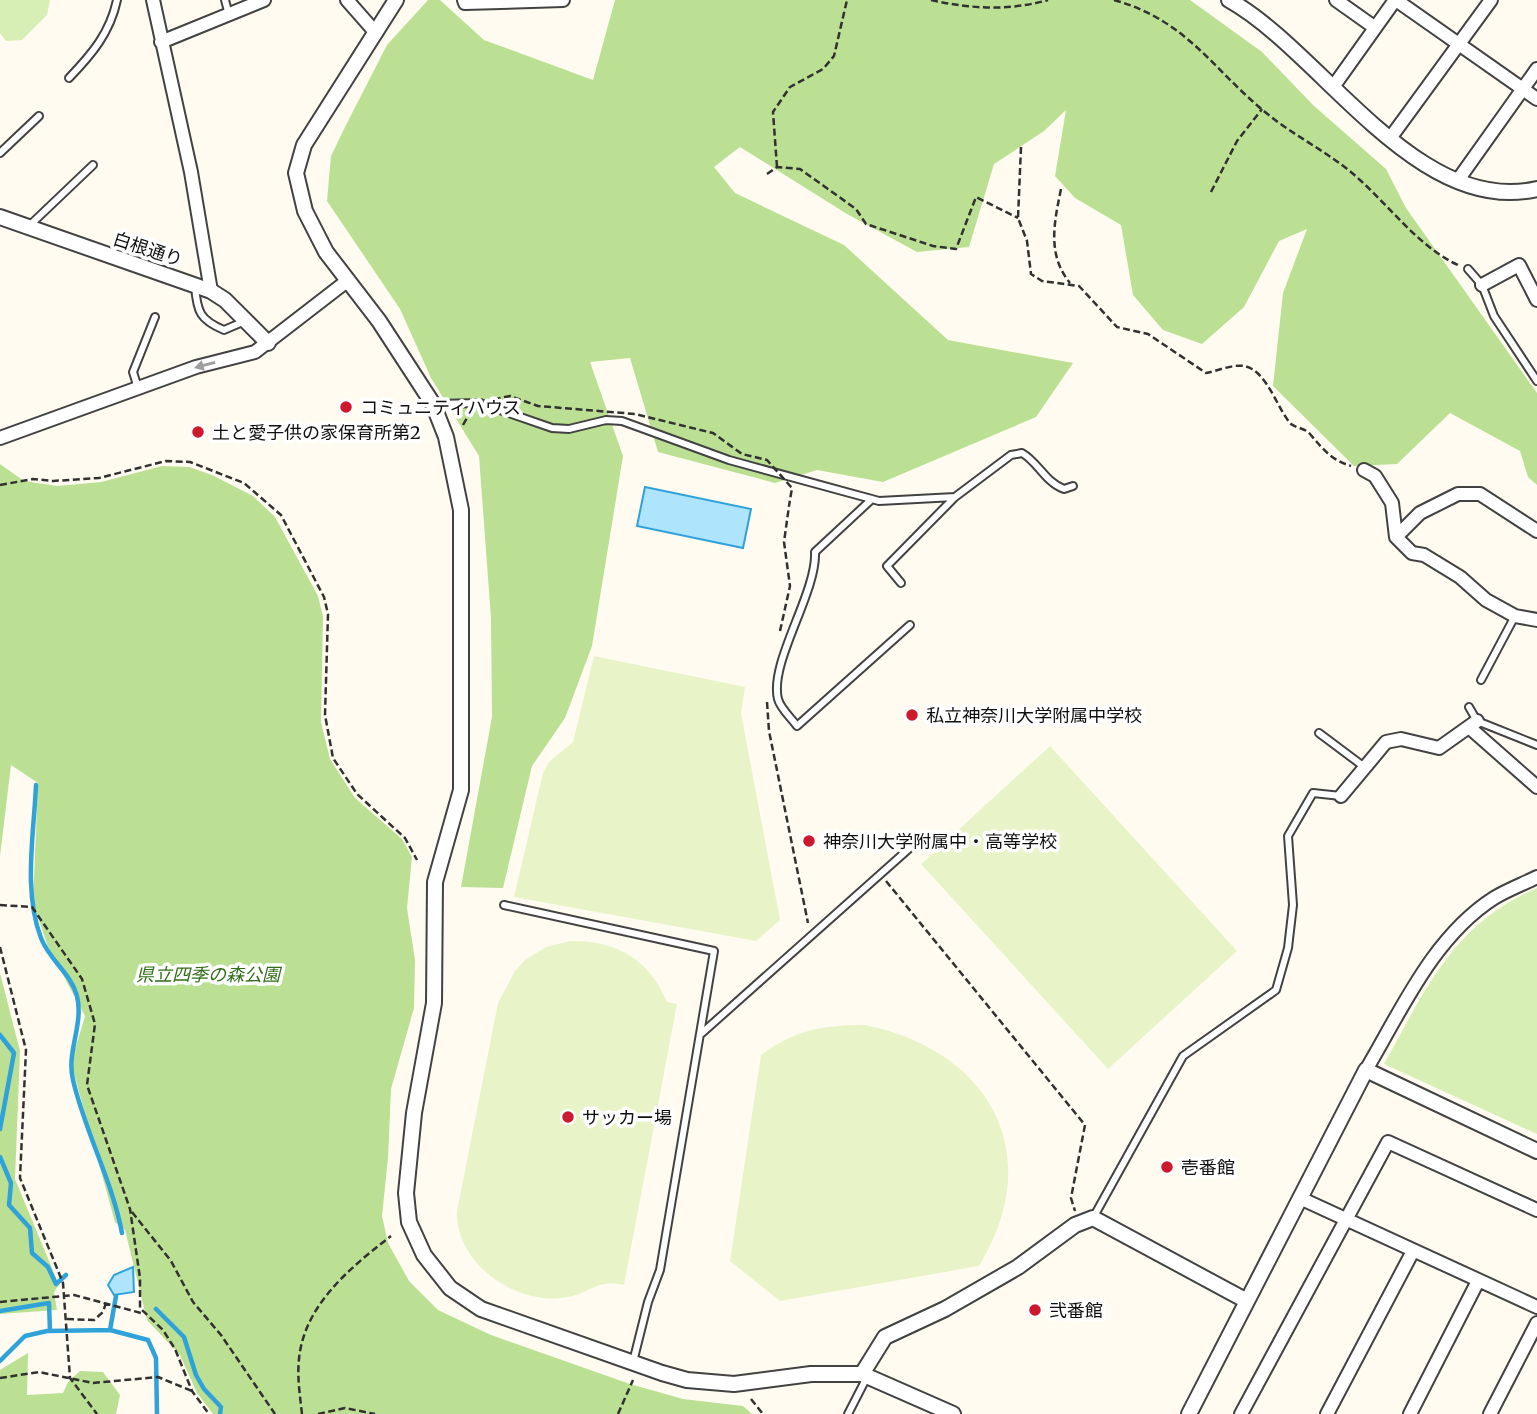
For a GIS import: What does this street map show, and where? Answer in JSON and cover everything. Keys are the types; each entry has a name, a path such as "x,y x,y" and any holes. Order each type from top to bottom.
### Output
{"street":[{"path":"153,0 191,172 211,291"},
{"path":"161,43 264,0"},
{"path":"346,0 376,33"},
{"path":"396,0 304,145 296,173 305,211 326,252 380,321 433,404 446,437 461,510 461,790 435,882 435,1003 414,1113 406,1193 409,1222 424,1255 450,1288 481,1309 662,1373 713,1383 734,1384 824,1373 865,1375 953,1414"},
{"path":"464,0 465,3 563,0"},
{"path":"1336,0 1374,27"},
{"path":"1333,87 1396,0 1537,99"},
{"path":"1391,138 1491,0"},
{"path":"1238,2 1391,138 1436,172 1478,188 1503,191 1537,189"},
{"path":"1458,180 1537,69"},
{"name":"白根通り","path":"0,217 211,291 246,320 268,343"},
{"path":"1482,285 1519,265 1537,300"},
{"path":"0,438 196,367 255,352 347,281"},
{"path":"1364,470 1375,476 1392,503 1396,537 1412,553 1424,555 1460,577 1486,600 1516,616 1535,615"},
{"path":"1396,537 1420,513 1458,494 1480,494 1537,531"},
{"path":"1340,796 1386,742 1401,738 1438,748 1473,725 1537,787"},
{"path":"1189,1414 1302,1199 1366,1070 1425,970 1448,939 1492,899 1537,877"},
{"path":"1366,1070 1537,1151"},
{"path":"1241,1414 1388,1142 1537,1210"},
{"path":"1302,1199 1537,1307"},
{"path":"865,1375 885,1336 945,1309 1018,1267 1087,1221 1247,1301"},
{"path":"1327,1414 1413,1251"},
{"path":"1409,1414 1478,1281"},
{"path":"1490,1414 1537,1323"}],"lane":[{"path":"69,78 103,38 113,20 117,0"},
{"path":"225,0 229,15"},
{"path":"0,153 39,116"},
{"path":"28,227 93,165"},
{"path":"1468,269 1482,285 1494,316 1522,354 1537,381"},
{"path":"195,285 198,308 207,323 224,330 246,320"},
{"path":"138,388 133,372 155,317"},
{"path":"433,404 480,403 552,428 569,429 606,420 621,421 729,460 872,499 902,502 955,497"},
{"path":"901,583 887,565 955,497 1011,455 1022,453 1055,486 1064,489 1073,486"},
{"path":"872,499 816,552 816,569 794,623 778,682 778,701 797,726 910,625"},
{"path":"1481,680 1516,616"},
{"path":"1469,707 1473,725 1537,745"},
{"path":"1319,733 1363,766"},
{"path":"1087,1221 1183,1056 1276,990 1288,948 1293,905 1288,836 1313,793 1340,796"},
{"path":"702,1033 921,838"},
{"path":"504,905 714,951 660,1270 648,1302 634,1362"},
{"path":"848,1414 865,1375"}],"path":[{"path":"777,167 772,112 790,87 822,69 834,56 847,0"},
{"path":"930,0 993,8 1023,7 1048,0"},
{"path":"1114,0 1159,16 1182,33 1262,109 1342,163 1438,256 1468,269"},
{"path":"1212,192 1237,141 1262,109"},
{"path":"1021,147 1018,218 1027,241 1031,274 1042,281 1079,286 1117,327 1148,334 1206,373 1242,366 1250,369 1263,382 1293,426 1309,433 1316,444 1337,462 1364,470"},
{"path":"767,174 777,167 800,169 856,209 866,224 933,246 956,249 976,197 1018,218"},
{"path":"1061,189 1053,241 1060,270 1070,284"},
{"path":"463,425 471,411 486,401 510,396 538,406 607,410 713,433 742,454 767,460 792,488 789,506"},
{"path":"0,485 33,479 53,481 99,478 166,461 190,462 244,483 281,515 324,597 328,614 325,715 333,758 357,794 405,838 417,860"},
{"path":"880,874 1085,1125 1071,1198 1087,1221"},
{"path":"0,905 32,907 82,979 95,1024 87,1086 130,1209 143,1313"},
{"path":"0,947 26,1050 20,1178 63,1283 70,1378 97,1414"},
{"path":"130,1209 171,1261 193,1302 221,1335 275,1414"},
{"path":"302,1414 298,1361 303,1334 343,1275 391,1236"},
{"path":"0,1303 65,1295 109,1302 143,1313 163,1330 175,1349 192,1391 209,1414"},
{"path":"67,1320 94,1320 109,1302"},
{"path":"0,1378 39,1372 93,1383 158,1377 192,1391"},
{"path":"618,1414 633,1380"},
{"path":"751,1399 763,1414"},
{"path":"318,1414 345,1408 375,1414"}],"green space":[{"path":"0,0 50,0 47,15 22,40 6,41 0,33"},
{"path":"428,0 440,0 484,40 593,80 615,0 1190,0 1262,52 1313,105 1386,169 1406,208 1537,393 1537,485 1528,477 1520,451 1450,413 1397,464 1354,466 1273,386 1283,293 1307,229 1279,241 1244,307 1202,344 1163,330 1133,295 1121,225 1075,198 1055,176 1066,110 1044,131 994,164 969,247 917,252 847,214 740,147 714,167 735,193 844,245 948,340 1073,363 1036,417 883,482 817,470 775,483 658,452 630,358 590,362 623,456 592,646 565,718 532,766 503,888 461,887 492,717 491,618 479,456 431,378 400,309 327,201 331,156 346,125 387,45"},
{"name":"県立四季の森公園","path":"0,464 24,481 57,486 101,482 162,466 189,467 212,475 253,496 275,517 318,596 323,617 321,722 330,759 355,798 402,839 412,857 407,908 415,960 414,1008 391,1089 382,1216 388,1243 409,1281 438,1310 491,1335 630,1384 683,1399 743,1406 752,1414 213,1414 197,1393 180,1355 147,1320 125,1230 115,1222 71,1063 85,1016 48,947 33,902 38,783 11,765 0,856"},
{"path":"594,656 745,687 741,713 780,920 756,941 514,897 543,773 549,762 573,742"},
{"path":"1050,746 1237,951 1108,1069 921,864"},
{"path":"1537,888 1537,1134 1384,1064 1429,985 1463,940 1484,920 1508,903"},
{"path":"570,941 602,944 629,955 651,974 667,1002 677,1004 624,1285 601,1285 568,1297 548,1298 509,1288 478,1264 466,1248 459,1230 457,1211 498,1003 515,971 525,960 546,947"},
{"path":"0,973 20,1051 15,1179 59,1285 54,1292 57,1310 0,1314"},
{"path":"865,1025 908,1038 945,1057 974,1082 994,1112 1006,1147 1008,1184 999,1224 979,1266 780,1301 730,1261 761,1055 785,1040 810,1031 836,1026"},
{"path":"28,1353 27,1395 63,1393 68,1382 80,1371 103,1372 120,1395 116,1414 0,1414 0,1370"}],"water":[{"path":"645,487 751,509 743,548 637,526"},
{"path":"133,1267 134,1292 114,1295 108,1285 114,1275"}],"waterway":[{"path":"36,785 31,862 32,901 41,938 70,980 77,996 79,1007 71,1070 84,1118 118,1213 122,1233"},
{"path":"0,1035 14,1053 0,1129"},
{"path":"0,1157 11,1183 9,1205 30,1228 32,1253 48,1267 56,1284 66,1275"},
{"path":"116,1296 110,1330 148,1340 156,1358 157,1414"},
{"path":"0,1311 49,1303 50,1331"},
{"path":"156,1309 184,1337 196,1375 204,1389 221,1407 220,1414"},
{"path":"0,1361 25,1336 47,1331 110,1330"}],"place":[{"name":"コミュニティハウス","path":"346,407"},
{"name":"土と愛子供の家保育所第2","path":"198,432"},
{"name":"私立神奈川大学附属中学校","path":"912,715"},
{"name":"神奈川大学附属中・高等学校","path":"809,841"},
{"name":"サッカー場","path":"568,1117"},
{"name":"壱番館","path":"1167,1167"},
{"name":"弐番館","path":"1035,1310"}]}
